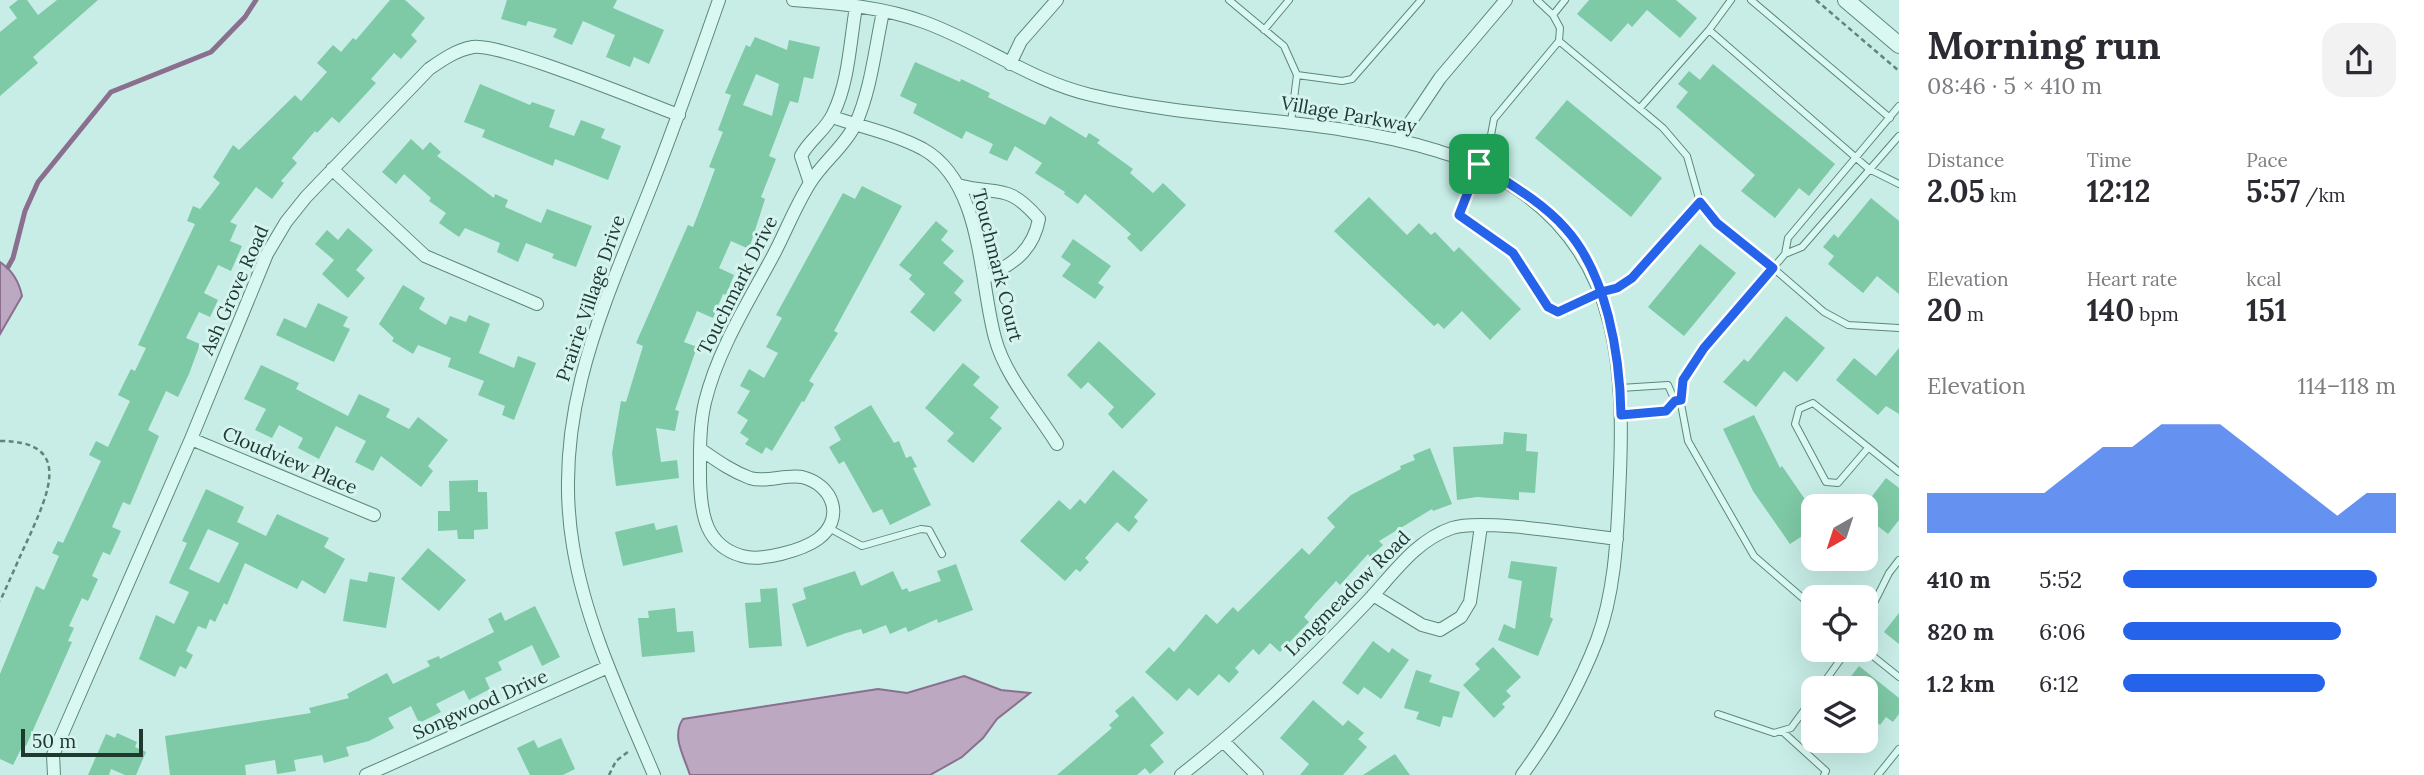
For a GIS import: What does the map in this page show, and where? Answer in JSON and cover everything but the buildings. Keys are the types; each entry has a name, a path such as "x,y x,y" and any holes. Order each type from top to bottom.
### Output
{"street":[{"name":"Prairie Village Drive","path":"654,775 608,667 583,593 572,545 568,490 571,431 578,383 601,312 679,115 719,0"},
{"name":"Village Parkway","path":"793,0 865,5 923,21 1033,76 1085,94 1127,103 1291,122 1399,139 1479,164 1527,196 1566,228 1597,281 1610,325 1620,387 1621,415 1617,539 1611,586 1598,638 1550,737 1522,775"},
{"path":"1010,64 1021,41 1057,0"},
{"path":"1399,139 1440,78 1506,0"},
{"path":"1846,0 1899,45"},
{"path":"810,183 801,156 810,140 832,117 865,5"},
{"name":"Touchmark Drive","path":"829,527 813,543 796,551 747,558 727,551 714,541 701,506 700,449 705,403 723,350 810,183 855,125 867,87 883,12"},
{"name":"Ash Grove Road","path":"54,775 53,755 191,439 267,254 286,222 332,169 429,69 450,55 474,47 506,53 679,115"},
{"path":"843,81 867,87"},
{"name":"Touchmark Court","path":"832,117 923,149 942,162 958,185 969,214 985,278 994,337 1004,365 1057,444"},
{"path":"332,169 425,256 537,304"},
{"path":"958,185 980,191 1003,190 1025,202 1039,219 1036,234 1026,253 985,278"},
{"name":"Cloudview Place","path":"191,439 373,516"},
{"path":"700,449 726,468 753,480 790,477 819,484 833,500 835,516 829,527"},
{"path":"1373,595 1422,625 1440,630 1461,617 1470,603 1481,526"},
{"name":"Longmeadow Road","path":"1181,775 1224,742 1373,595 1401,562 1426,541 1454,527 1481,526 1617,539"},
{"name":"Songwood Drive","path":"366,775 608,667"},
{"path":"1224,742 1257,775"}],"lane":[{"path":"1229,0 1284,46 1297,75 1291,122"},
{"path":"1264,30 1289,0"},
{"path":"1297,75 1342,81 1352,79 1421,0"},
{"path":"1536,0 1553,15 1560,28 1559,41 1494,119 1491,135 1459,215 1513,253 1548,307 1558,312 1601,292 1617,288 1632,278 1700,202"},
{"path":"1553,15 1565,0"},
{"path":"1640,108 1709,30 1731,0"},
{"path":"1751,0 1889,118"},
{"path":"1709,30 1869,169 1899,184"},
{"path":"1559,41 1663,128 1687,156 1700,202 1717,223 1824,312 1848,326 1899,328"},
{"path":"1785,254 1788,238 1899,106"},
{"path":"1621,415 1666,411 1678,400 1683,380 1704,348 1785,254 1802,247 1899,136"},
{"path":"1620,387 1668,385 1678,400 1688,441 1754,556 1801,597"},
{"path":"1868,448 1838,483 1826,482 1795,424 1798,409 1813,403 1899,472"},
{"path":"829,527 862,546 921,529 929,530 942,554"},
{"path":"1878,595 1899,560"},
{"path":"1878,660 1899,677"},
{"path":"1718,714 1774,733 1791,728 1801,714"},
{"path":"1782,731 1827,774"},
{"path":"1878,775 1899,749"}],"path":[{"path":"1816,0 1899,71"},
{"path":"0,441 20,441 34,446 48,463 51,473 49,491 41,512 0,601"},
{"path":"609,775 616,761 641,745"}],"shaded area":[{"path":"0,262 14,276 22,296 0,334"},
{"path":"964,676 1001,690 1030,693 997,719 983,738 962,757 930,775 690,775 678,739 683,719 878,689 907,693"}],"waterway":[{"path":"8,267 13,258 25,211 38,182 111,92 211,52 245,17 256,0"}],"route":[{"path":"1479,164 1459,215 1513,253 1548,307 1558,312 1601,292 1617,288 1632,278 1700,202 1717,223 1773,268 1704,348 1683,380 1681,400 1675,401 1666,411 1621,415 1620,383 1610,325 1601,292 1597,281 1566,228 1527,196 1479,164"}]}
